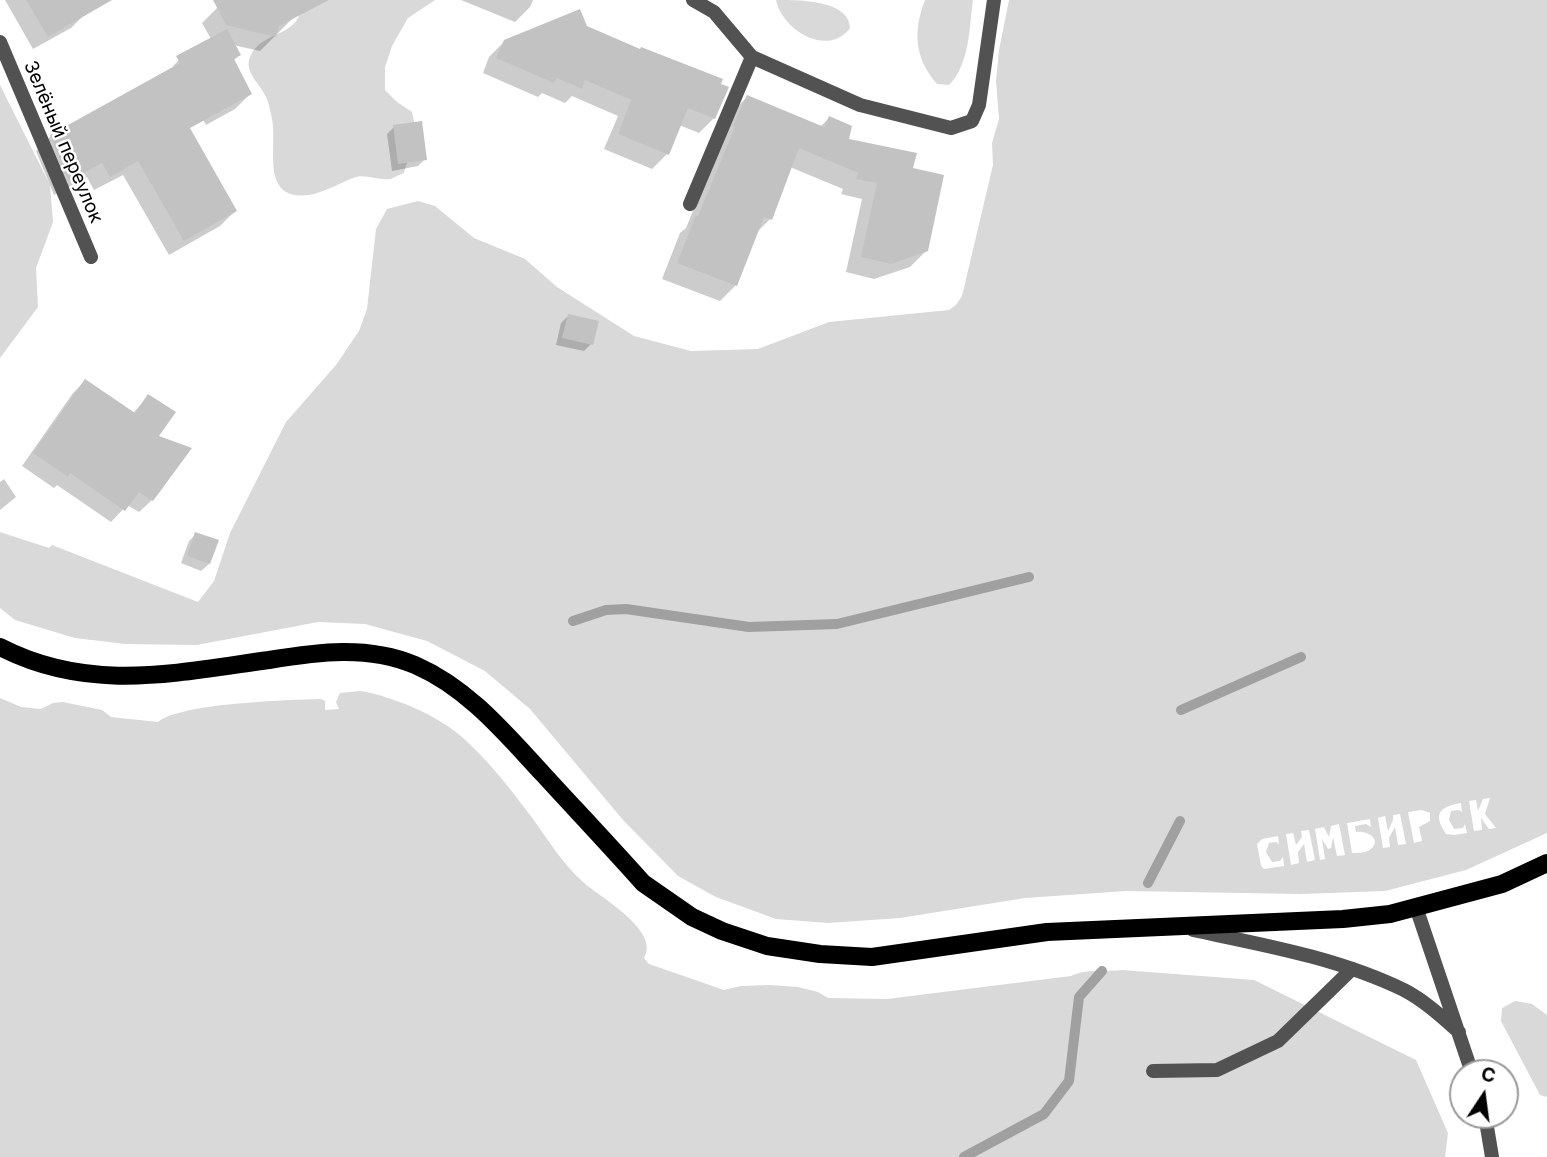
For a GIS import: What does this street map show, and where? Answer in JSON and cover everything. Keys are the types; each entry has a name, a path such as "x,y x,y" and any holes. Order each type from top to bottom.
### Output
{"main road":[{"path":"0,648 53,668 90,675 128,677 165,675 324,652 371,653 415,666 454,687 488,715 643,883 692,917 722,932 767,946 820,954 872,957 1047,932 1343,919 1390,914 1502,884 1547,863"}],"street":[{"path":"693,0 714,12 752,57 860,105 951,128 972,121 979,105 994,0"},
{"name":"Зелёный переулок","path":"0,41 91,257"},
{"path":"690,204 752,57"},
{"path":"1416,907 1468,1059"},
{"path":"1177,926 1277,948 1352,969 1405,991 1434,1010 1459,1032"},
{"path":"1153,1071 1217,1070 1278,1041 1352,969"},
{"path":"1487,1129 1492,1157"}],"shaded area":[{"path":"303,0 435,0 408,18 392,46 385,67 385,90 412,112 416,131 404,173 390,179 357,177 308,195 294,195 284,191 278,184 273,163 273,125 270,112 266,96 251,73 249,61 257,47 296,22"},
{"path":"776,0 810,1 832,7 848,19 850,28 841,37 830,40 807,37 787,21"},
{"path":"925,0 973,0 965,56 949,85 937,84 920,54 917,34"},
{"path":"1009,0 1547,0 1547,833 1466,870 1385,891 1301,894 1126,891 1025,898 900,918 828,923 776,919 716,897 678,876 623,820 530,709 485,671 427,641 365,624 318,622 197,645 125,644 75,638 15,620 0,608 0,532 49,548 52,545 198,602 214,581 230,533 286,422 336,365 359,331 367,309 376,229 387,209 418,201 435,206 474,238 525,259 557,287 634,336 691,351 758,349 829,322 949,310 962,296 993,165 992,143 999,119 996,81","holes":["1490,798 1485,814 1496,828 1489,829 1481,818 1482,830 1474,831 1469,801 1476,800 1478,811 1483,799","1461,803 1462,812 1451,811 1449,820 1454,829 1463,828 1465,824 1467,833 1446,834 1439,816 1440,812","1422,810 1430,813 1430,821 1419,827 1422,841 1414,843 1408,812","1400,814 1406,844 1398,845 1395,827 1389,838 1390,847 1383,848 1378,818 1385,816 1388,831 1393,815","1370,819 1371,827 1366,824 1355,826 1356,832 1364,832 1374,838 1374,845 1367,851 1352,853 1347,823","1339,824 1345,855 1337,856 1333,837 1331,848 1328,849 1322,839 1325,859 1320,860 1315,829 1324,827 1329,837 1331,826","1309,830 1315,860 1307,862 1304,844 1298,852 1299,863 1291,865 1286,834 1293,833 1296,845 1302,837 1301,831","1278,836 1279,844 1269,843 1266,852 1272,862 1280,861 1283,857 1284,866 1264,869 1257,844 1262,839"]},
{"path":"0,85 50,185 53,222 36,268 38,307 0,358"},
{"path":"361,691 401,702 428,714 472,746 508,787 569,867 583,882 637,926 644,937 647,948 644,958 649,964 724,990 741,986 798,987 818,992 828,998 887,999 1096,971 1122,970 1254,980 1416,1060 1448,1133 1445,1157 0,1157 0,698 21,707 41,709 63,702 102,710 111,717 158,722 188,711 261,702 321,699 325,701 325,710 339,709 336,702 340,693"},
{"path":"1515,1001 1532,1004 1547,1015 1547,1097 1540,1095 1501,1021 1502,1008"}],"building":[{"path":"26,0 112,0 48,37"},
{"path":"213,0 329,0 279,26 276,37 226,25"},
{"path":"580,9 587,26 640,49 641,47 723,79 721,84 729,87 715,119 688,108 669,155 618,134 631,100 585,80 582,89 557,78 554,83 496,58 504,40"},
{"path":"227,29 241,55 234,59 252,94 190,128 237,211 184,241 138,161 110,177 102,163 69,181 50,135 180,63 176,56"},
{"path":"747,95 824,127 829,116 852,126 849,139 917,153 913,168 944,175 928,251 891,264 861,257 877,183 856,179 858,173 799,148 772,220 764,217 737,286 677,263"},
{"path":"422,121 427,160 398,164 393,125"},
{"path":"568,314 599,321 593,345 562,338"},
{"path":"85,379 135,413 148,394 176,412 159,436 192,448 153,501 139,492 125,511 70,473 68,477 33,453"},
{"path":"195,532 219,540 210,564 187,556"}],"waterway":[{"path":"573,621 606,610 626,609 749,627 837,624 1029,577"},
{"path":"1181,710 1301,657"},
{"path":"1148,883 1180,821"},
{"path":"964,1157 1044,1114 1069,1081 1079,997 1102,971"}]}
